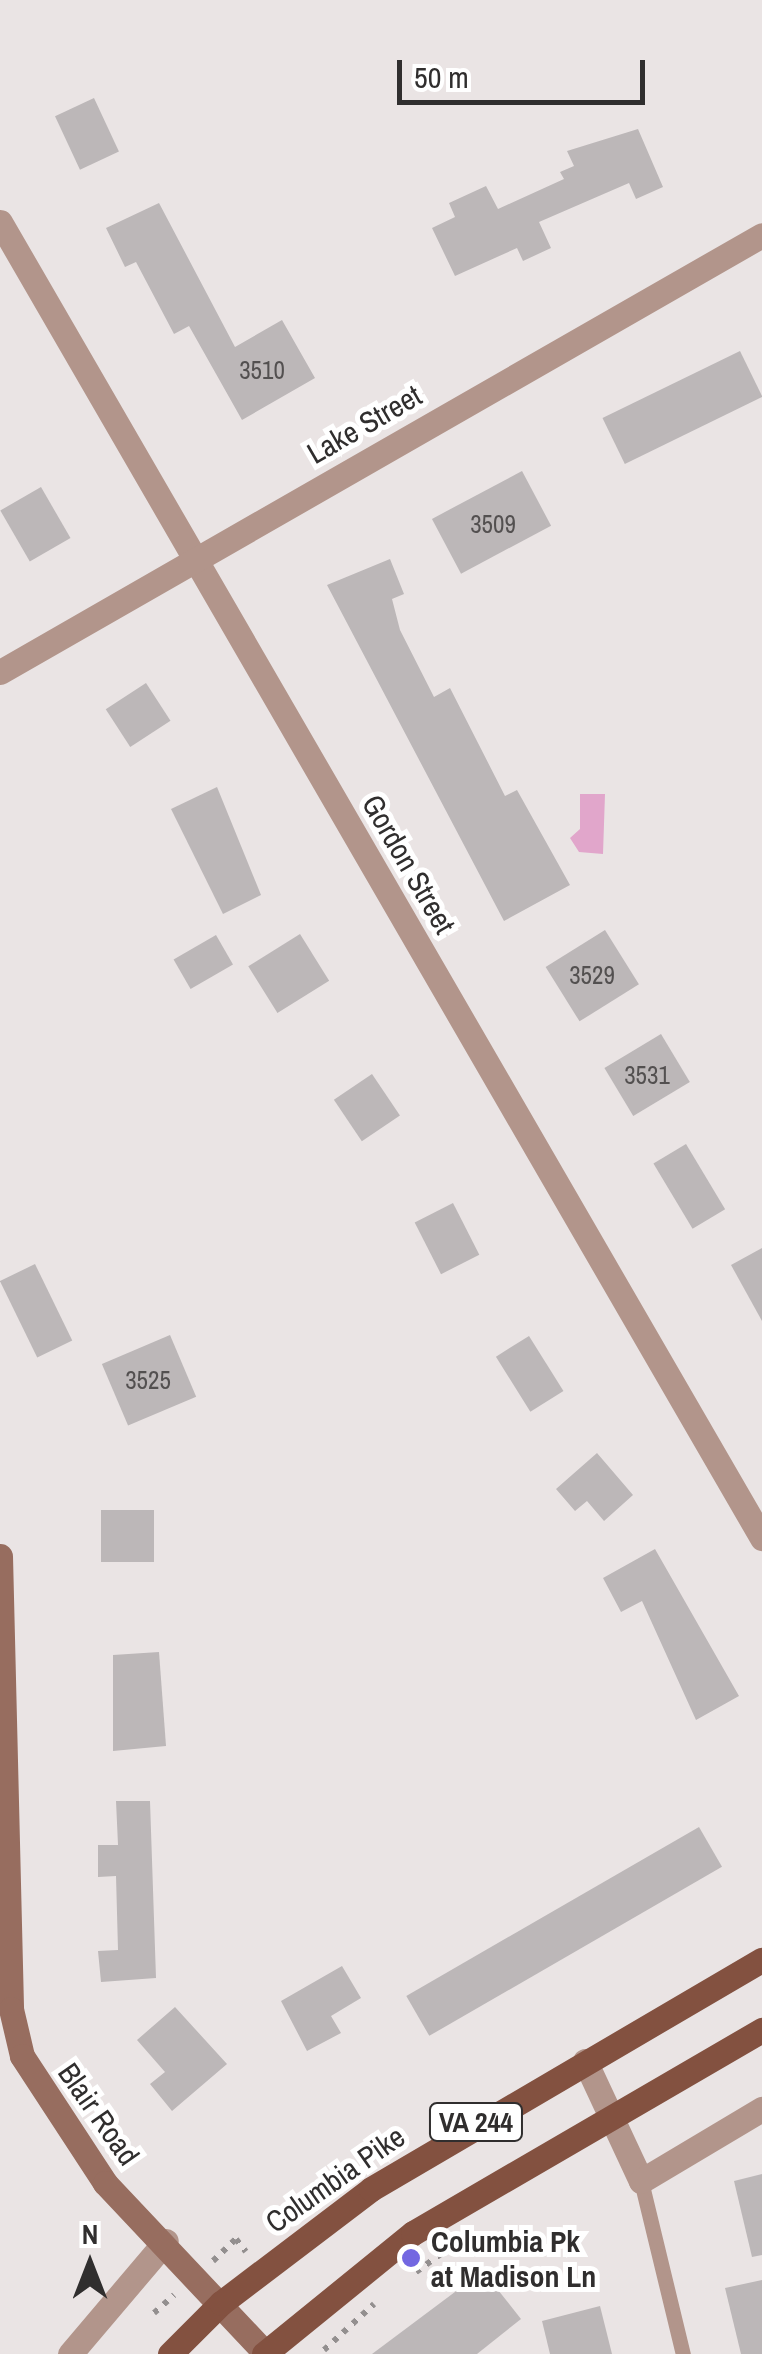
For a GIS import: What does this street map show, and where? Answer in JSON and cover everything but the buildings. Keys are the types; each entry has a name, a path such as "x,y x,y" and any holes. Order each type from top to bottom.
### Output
{"main road":[{"name":"Columbia Pike","path":"176,2347 221,2303 371,2189 762,1960"},
{"name":"VA 244","path":"265,2354 413,2233 762,2030"}],"street":[{"name":"Gordon Street","path":"0,222 762,1538"},
{"name":"Lake Street","path":"0,672 762,234"},
{"name":"Blair Road","path":"0,1556 4,1882 11,2009 22,2056 71,2141 166,2240 265,2354"},
{"path":"585,2061 641,2181 762,2109"},
{"path":"70,2354 166,2240"}],"lane":[{"path":"641,2181 683,2354"}],"path":[{"path":"408,2278 452,2246"},
{"path":"126,2285 176,2347"},
{"path":"324,2350 378,2299"}],"shaded area":[{"path":"580,794 605,794 603,854 579,852 570,838 580,829"}],"place":[{"name":"Columbia Pk at Madison Ln","path":"411,2258"}]}
